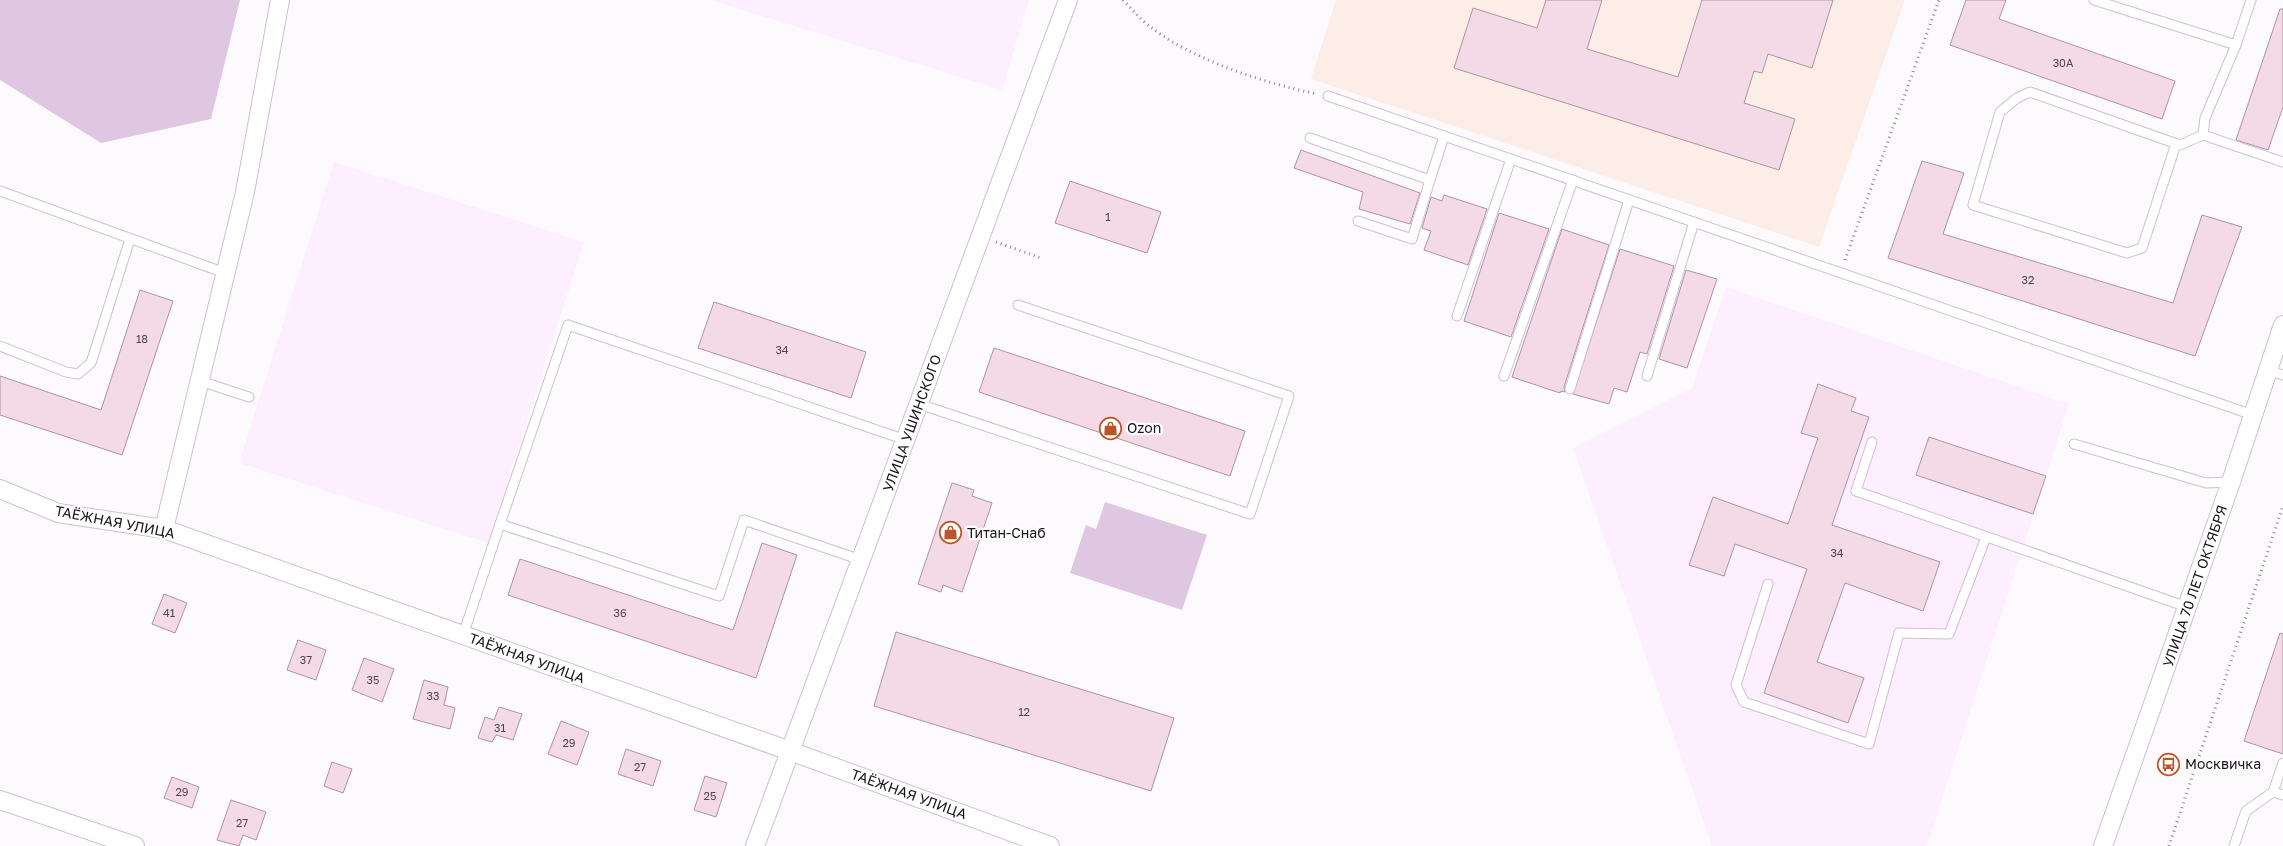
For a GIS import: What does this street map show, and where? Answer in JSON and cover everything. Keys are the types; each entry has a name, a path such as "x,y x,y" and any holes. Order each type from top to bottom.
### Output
{"street":[{"path":"164,529 245,192 280,0"},
{"name":"УЛИЦА УШИНСКОГО","path":"755,846 1068,0"},
{"name":"УЛИЦА 70 ЛЕТ ОКТЯБРЯ","path":"2103,846 2253,415 2276,373 2283,325"},
{"name":"ТАЁЖНАЯ УЛИЦА","path":"0,489 58,513 164,529 790,751 1050,846"},
{"path":"0,800 135,846"}],"lane":[{"path":"2094,0 2236,44"},
{"path":"2203,135 2206,118 2236,44 2251,0"},
{"path":"2176,144 2142,248 2127,253 1973,205 2000,112 2017,98 2030,92 2176,144 2180,146 2203,135 2283,162"},
{"path":"1328,96 2253,415"},
{"path":"1358,221 1412,239 1444,136"},
{"path":"1310,138 1430,180"},
{"path":"1457,316 1511,159"},
{"path":"1504,376 1573,180"},
{"path":"0,191 225,273"},
{"path":"1570,389 1629,200"},
{"path":"1647,376 1694,222"},
{"path":"0,346 66,372 78,374 91,363 130,238"},
{"path":"919,404 1250,514 1289,396 1018,306"},
{"path":"463,635 568,324 906,440"},
{"path":"200,381 249,397"},
{"path":"1872,442 1856,491 2187,607"},
{"path":"2074,444 2206,483 2231,482"},
{"path":"500,524 719,596 744,520 861,560"},
{"path":"1768,584 1736,684 1744,702 1869,744 1899,633 1949,634 1986,537"},
{"path":"2234,846 2246,811 2273,792 2283,763"},
{"path":"2273,792 2283,795"}],"path":[{"path":"1122,0 1148,25 1188,51 1286,87 1328,96"},
{"path":"1840,273 1939,0"},
{"path":"981,236 1041,258"},
{"path":"2169,846 2283,506"}],"shaded area":[{"path":"0,0 240,0 211,119 101,143 0,80"},
{"path":"710,0 1029,0 1002,90"},
{"path":"1336,0 1905,0 1819,247 1311,79"},
{"path":"334,162 584,242 488,543 239,463"},
{"path":"1726,287 2069,404 1927,846 1712,846 1573,448 1692,388"},
{"path":"1105,502 1207,535 1182,610 1070,573 1086,525 1096,529"}],"building":[{"path":"1546,0 1602,0 1587,49 1678,77 1702,0 1833,0 1812,68 1768,54 1762,73 1754,71 1744,103 1795,119 1779,170 1454,68 1473,8 1537,28"},
{"path":"1966,0 2006,0 1999,19 2175,81 2162,119 1950,45"},
{"path":"2280,9 2283,9 2283,107 2268,150 2236,140"},
{"path":"1301,150 1420,193 1410,224 1359,209 1363,192 1294,168"},
{"path":"1922,161 1964,173 1943,234 2173,303 2202,215 2242,227 2195,356 1888,258"},
{"path":"1070,181 1161,212 1147,253 1055,223"},
{"path":"1444,195 1487,209 1468,265 1424,250 1431,231 1422,228 1431,197 1442,201"},
{"path":"1499,213 1549,229 1511,337 1464,321"},
{"path":"1562,229 1609,245 1564,387 1565,392 1561,391 1560,393 1512,377"},
{"path":"1620,249 1674,266 1647,354 1640,352 1627,392 1614,388 1609,404 1573,394"},
{"path":"1686,270 1717,279 1687,368 1659,359"},
{"path":"140,290 173,301 122,455 0,415 0,376 101,410"},
{"path":"714,302 866,352 851,398 698,348"},
{"path":"994,348 1245,431 1230,476 979,392"},
{"path":"1818,384 1856,398 1851,411 1869,417 1832,525 1940,562 1923,611 1845,583 1817,662 1864,678 1848,723 1764,693 1807,569 1735,544 1724,576 1689,565 1713,497 1788,524 1818,438 1801,433"},
{"path":"1929,437 2046,476 2033,514 1916,475"},
{"path":"952,483 974,490 972,496 992,503 962,592 943,585 941,592 918,584"},
{"path":"762,543 797,555 756,678 508,595 520,559 733,630"},
{"path":"164,594 187,603 175,633 152,624"},
{"path":"896,632 1174,718 1151,791 874,706"},
{"path":"2280,633 2283,634 2283,754 2244,741"},
{"path":"298,640 326,650 316,680 287,670"},
{"path":"364,658 394,669 382,702 352,690"},
{"path":"424,680 448,687 444,705 455,708 450,729 413,719"},
{"path":"499,707 522,714 513,740 496,735 492,742 478,738 485,717 494,720"},
{"path":"561,721 589,732 577,765 548,754"},
{"path":"626,749 661,761 653,786 618,774"},
{"path":"332,762 352,769 343,793 324,786"},
{"path":"705,776 727,783 716,817 694,810"},
{"path":"172,777 199,787 192,808 164,798"},
{"path":"231,800 266,812 256,840 243,835 239,846 217,840"}],"place":[{"name":"Ozon","path":"1111,428"},
{"name":"Титан-Снаб","path":"951,533"},
{"name":"Москвичка","path":"2169,764"}]}
